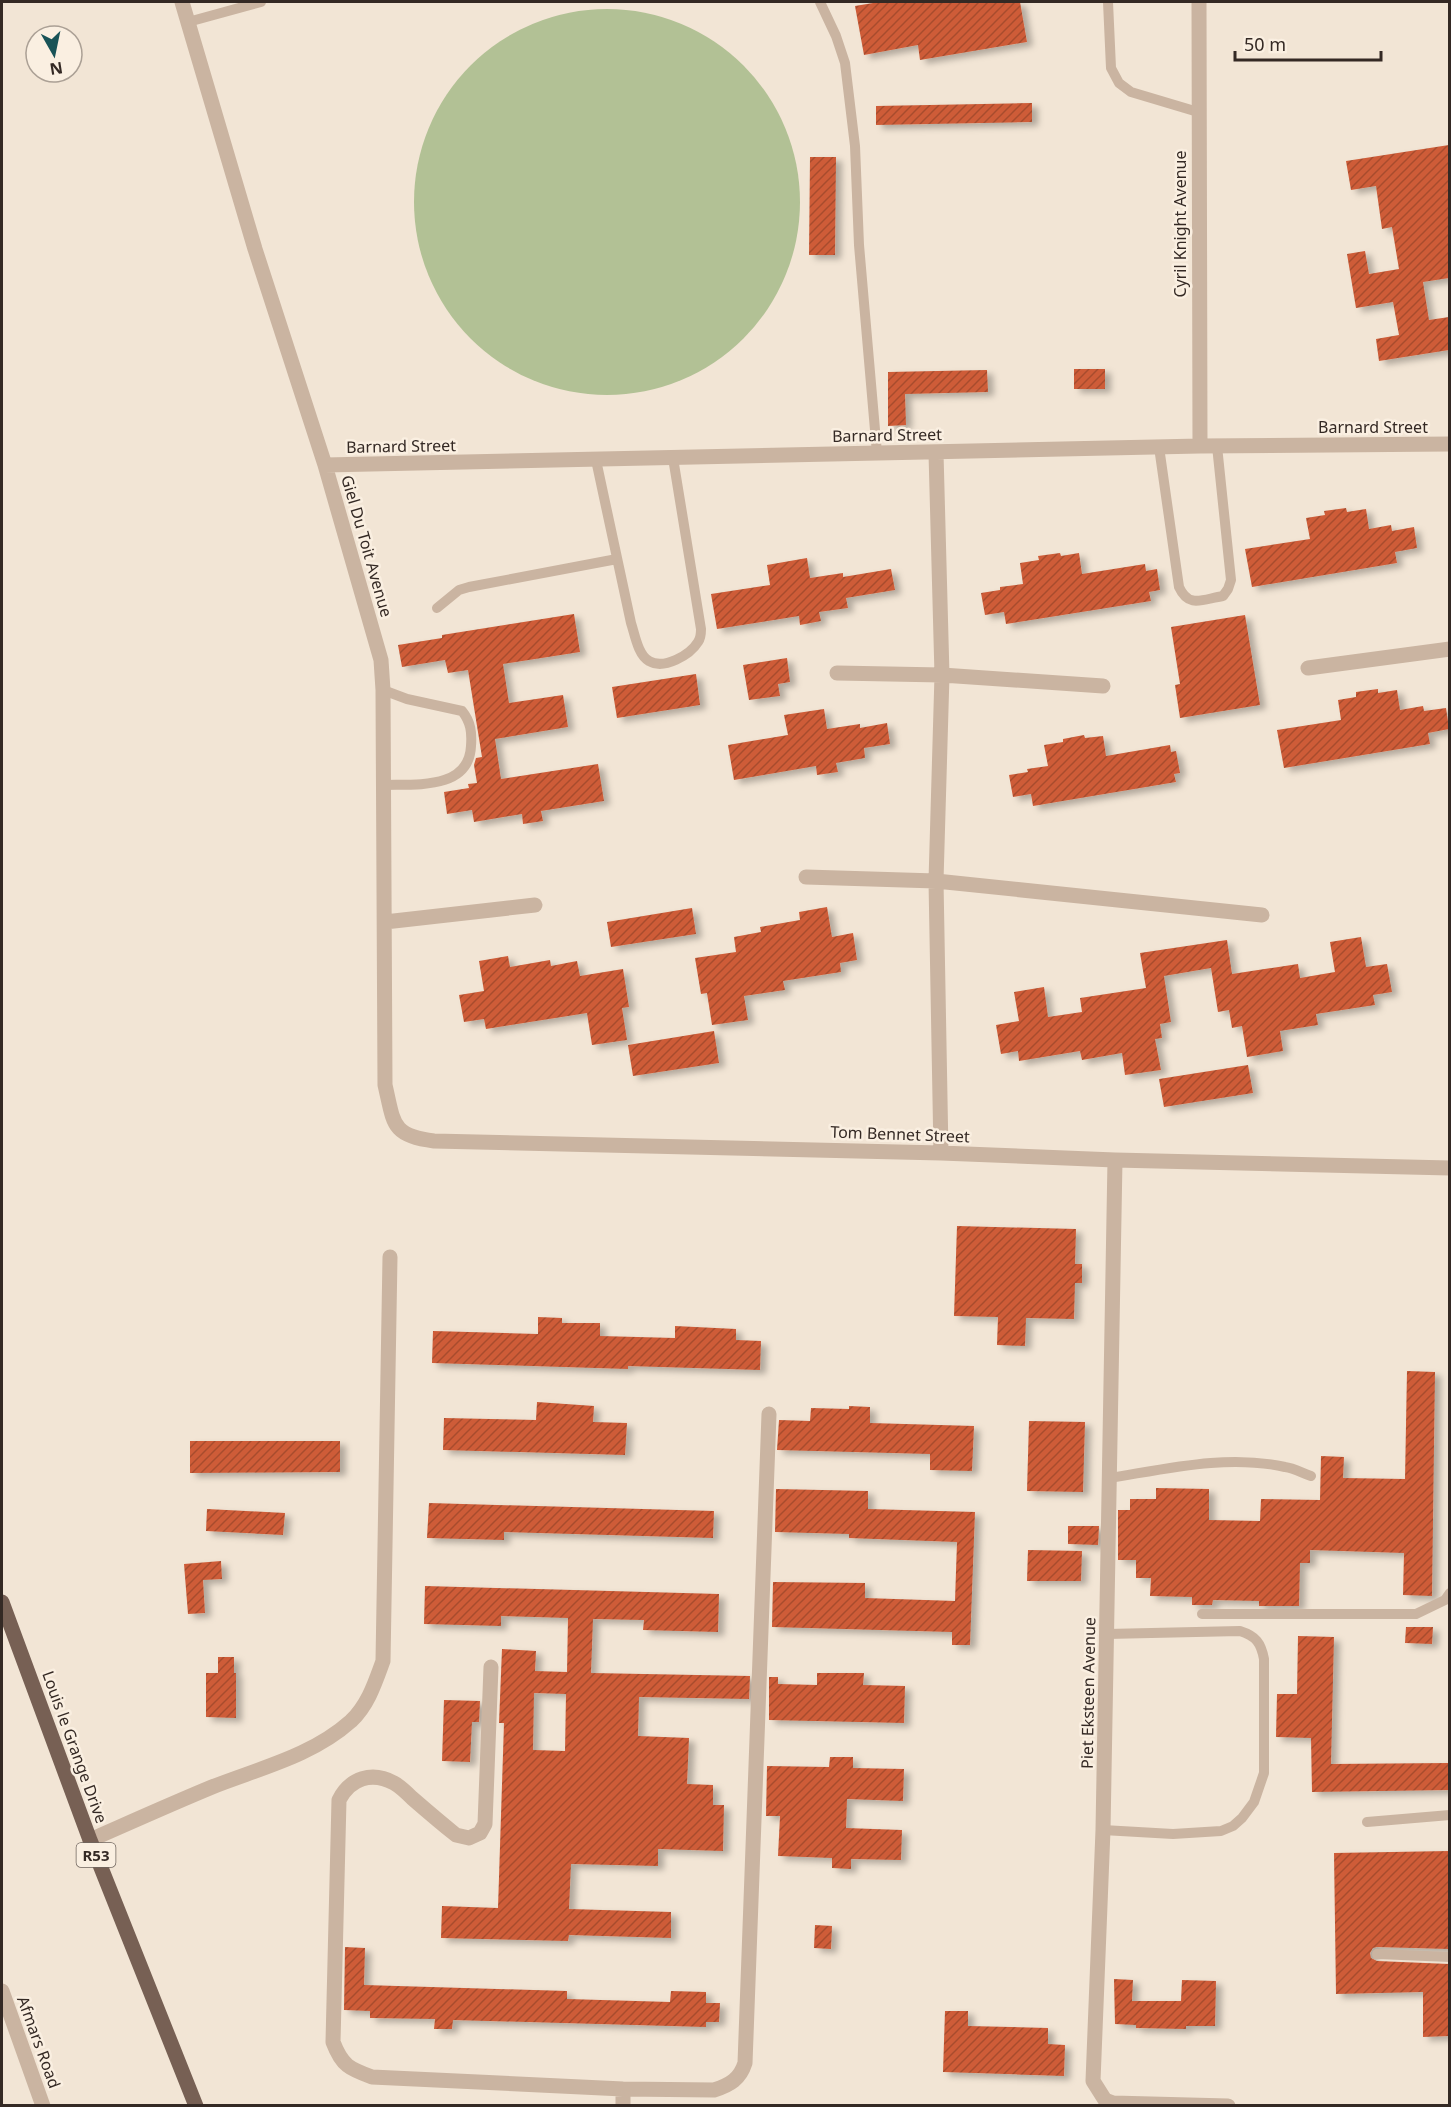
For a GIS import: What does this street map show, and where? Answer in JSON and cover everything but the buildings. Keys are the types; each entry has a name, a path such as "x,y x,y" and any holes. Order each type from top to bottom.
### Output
{"main road":[{"name":"Louis le Grange Drive","path":"2,1602 90,1840 196,2106"}],"street":[{"name":"Giel Du Toit Avenue","path":"182,2 255,249 325,465 381,660 385,1085"},
{"name":"Cyril Knight Avenue","path":"1199,2 1200,446"},
{"name":"Barnard Street","path":"325,465 1200,446 1449,444"},
{"path":"936,453 942,675 936,881 941,1152"},
{"path":"1308,668 1449,649"},
{"path":"837,673 942,675 1103,686"},
{"path":"806,878 936,881 1262,915"},
{"path":"385,922 535,905"},
{"name":"Tom Bennet Street","path":"385,1085 392,1117 397,1128 411,1137 428,1140 941,1152 1115,1160 1449,1168"},
{"name":"Piet Eksteen Avenue","path":"1115,1160 1103,1830 1093,2081 1105,2100 1113,2103 1228,2106"},
{"path":"90,1840 213,1787 291,1758 326,1741 353,1719 372,1694 383,1661 390,1257"},
{"path":"491,1667 485,1824 480,1833 469,1838 456,1834 395,1783 380,1778 354,1781 345,1789 339,1800 333,2042 339,2057 351,2069 372,2077 623,2089 714,2090 735,2080 742,2073 745,2063 769,1414"},
{"name":"Afmars Road","path":"2,1991 42,2106"},
{"path":"623,2089 623,2106"}],"lane":[{"path":"188,21 261,2"},
{"path":"820,2 836,36 845,63 855,146 859,244 877,453"},
{"path":"1108,2 1112,68 1119,83 1131,92 1198,112"},
{"path":"1159,447 1179,587 1184,597 1191,601 1223,596 1231,580 1216,446"},
{"path":"596,460 638,644 645,657 651,662 660,664 673,661 693,649 700,639 701,628 673,458"},
{"path":"437,608 459,590 469,587 617,559"},
{"path":"383,690 407,699 462,711 468,718 472,733 469,761 459,774 443,780 424,783 383,785"},
{"path":"1110,1478 1200,1464 1252,1462 1286,1467 1311,1476"},
{"path":"1202,1614 1416,1614 1445,1600 1449,1593"},
{"path":"1103,1830 1173,1834 1221,1831 1233,1826 1254,1802 1264,1773 1264,1659 1262,1648 1256,1639 1240,1631 1107,1634"},
{"path":"1367,1822 1449,1815"},
{"path":"1377,1954 1449,1958"}],"green space":[{"path":"607,9 645,13 681,24 714,42 743,66 767,95 785,128 796,164 800,202 796,240 785,276 767,309 743,338 714,362 681,380 645,391 607,395 569,391 533,380 500,362 471,338 447,309 429,276 418,240 414,202 418,164 429,128 447,95 471,66 500,42 533,24 569,13"}]}
